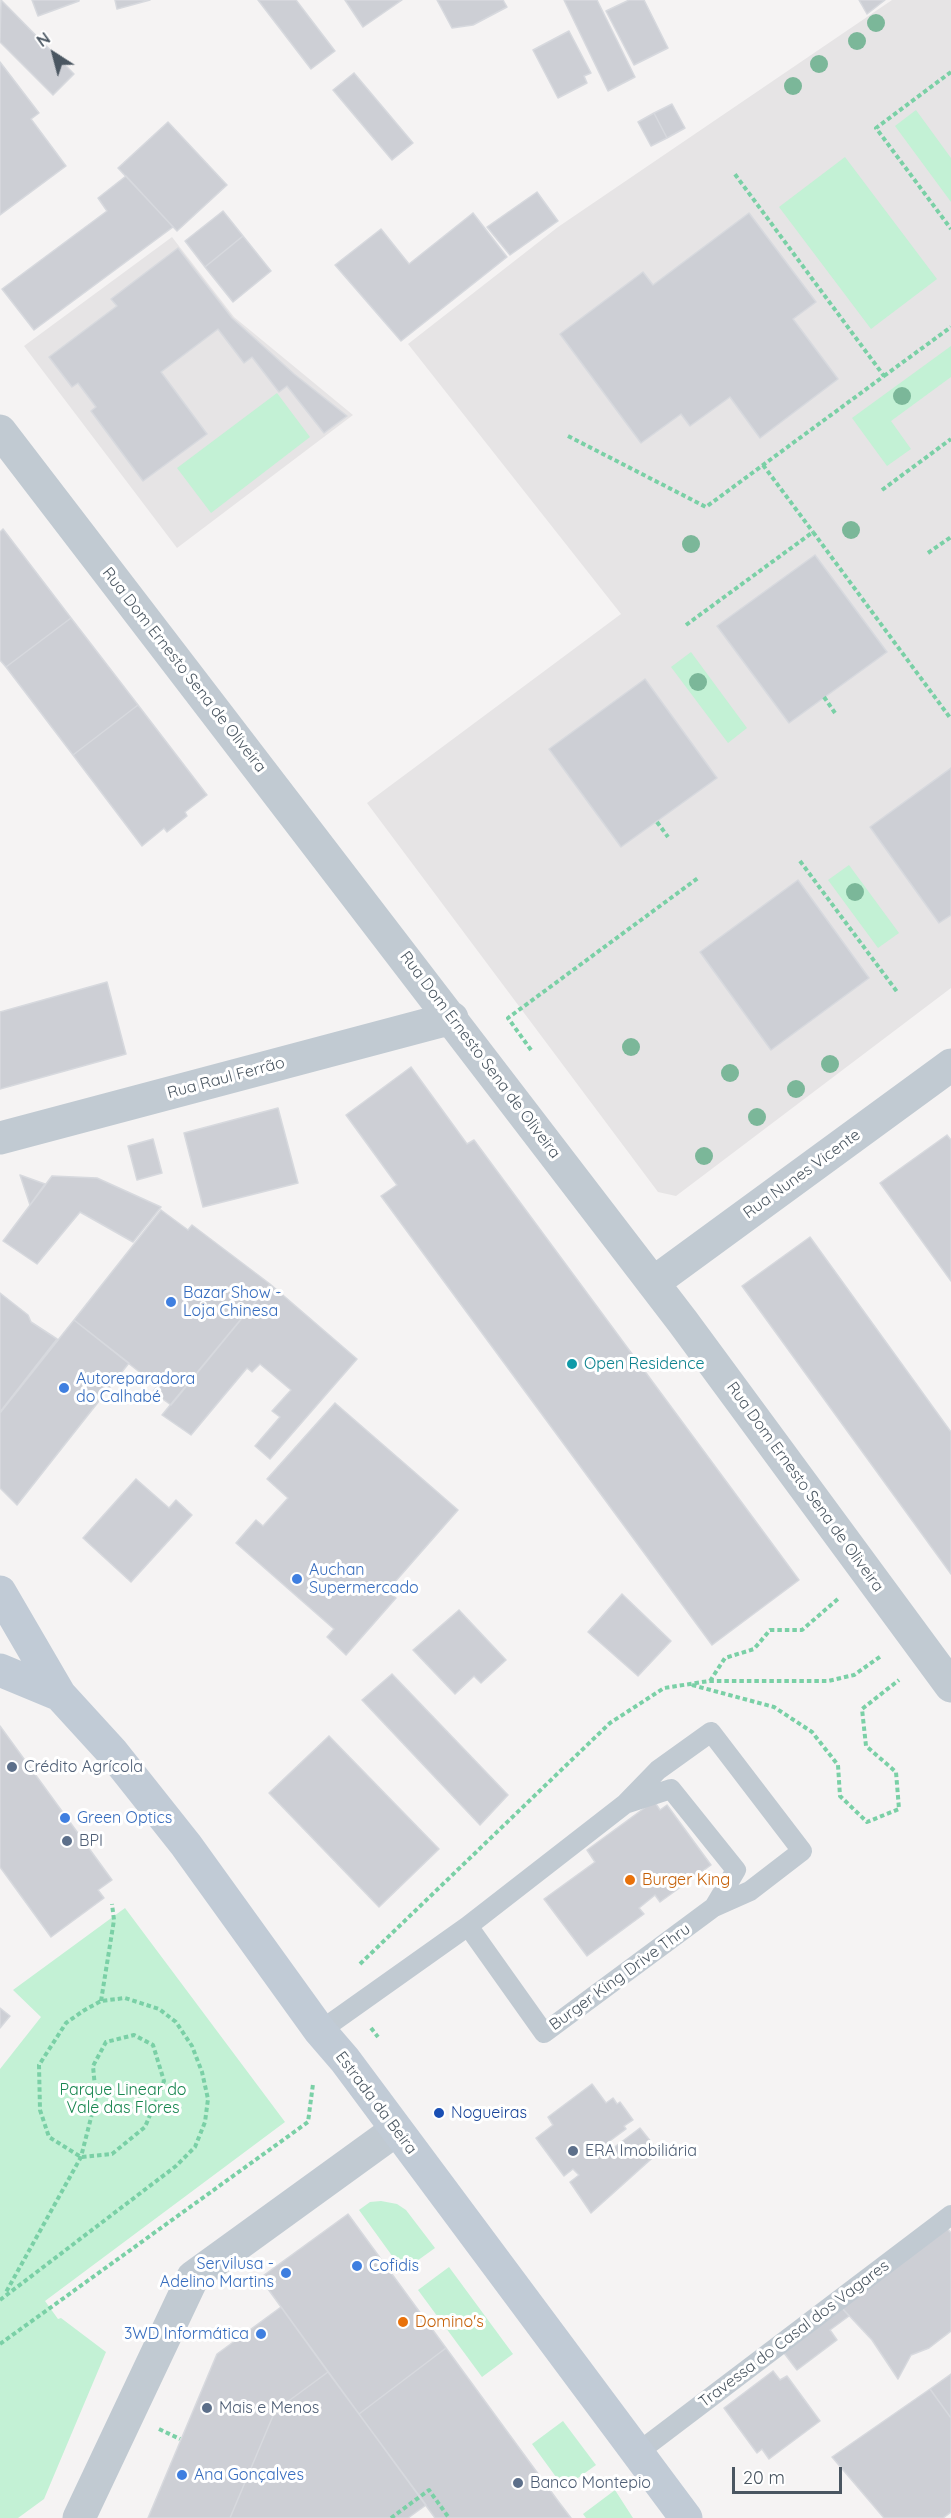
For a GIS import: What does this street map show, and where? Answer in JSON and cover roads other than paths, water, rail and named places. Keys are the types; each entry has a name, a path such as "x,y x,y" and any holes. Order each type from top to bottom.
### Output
{"main road":[{"name":"Estrada da Beira","path":"0,1652 10,1634 5,1600"},
{"name":"Estrada da Beira","path":"5,1600 60,1695 113,1753 186,1845 320,2031 686,2518"},
{"name":"Estrada da Beira","path":"0,1670 60,1695"}],"street":[{"name":"Rua Dom Ernesto Sena de Oliveira","path":"0,431 10,464 452,1018 653,1283 951,1686"},
{"name":"Rua Raul Ferrão","path":"0,1138 452,1018"},
{"name":"Rua Nunes Vicente","path":"653,1283 951,1066"},
{"path":"79,2518 193,2277 396,2130"}],"lane":[{"name":"Burger King Drive Thru","path":"320,2031 468,1926 625,1804 658,1770 711,1732 802,1851 750,1891 714,1906 544,2033 468,1926"},
{"name":"Burger King Drive Thru","path":"625,1804 671,1790 736,1870 714,1906"},
{"name":"Travessa do Casal dos Vagares","path":"637,2453 951,2215"}],"place":[{"name":"Bazar Show - Loja Chinesa","path":"171,1302"},
{"name":"Open Residence","path":"572,1364"},
{"name":"Autoreparadora do Calhabé","path":"64,1388"},
{"name":"Auchan Supermercado","path":"297,1579"},
{"name":"Crédito Agrícola","path":"12,1767"},
{"name":"Green Optics","path":"65,1818"},
{"name":"BPI","path":"67,1841"},
{"name":"Burger King","path":"630,1880"},
{"name":"Nogueiras","path":"439,2113"},
{"name":"ERA Imobiliária","path":"573,2151"},
{"name":"Cofidis","path":"357,2266"},
{"name":"Servilusa - Adelino Martins","path":"286,2273"},
{"name":"Domino's","path":"403,2322"},
{"name":"3WD Informática","path":"261,2334"},
{"name":"Mais e Menos","path":"207,2408"},
{"name":"Ana Gonçalves","path":"182,2475"},
{"name":"Banco Montepio","path":"518,2483"}],"park label":[{"name":"Parque Linear do Vale das Flores","path":"123,2099"}]}
